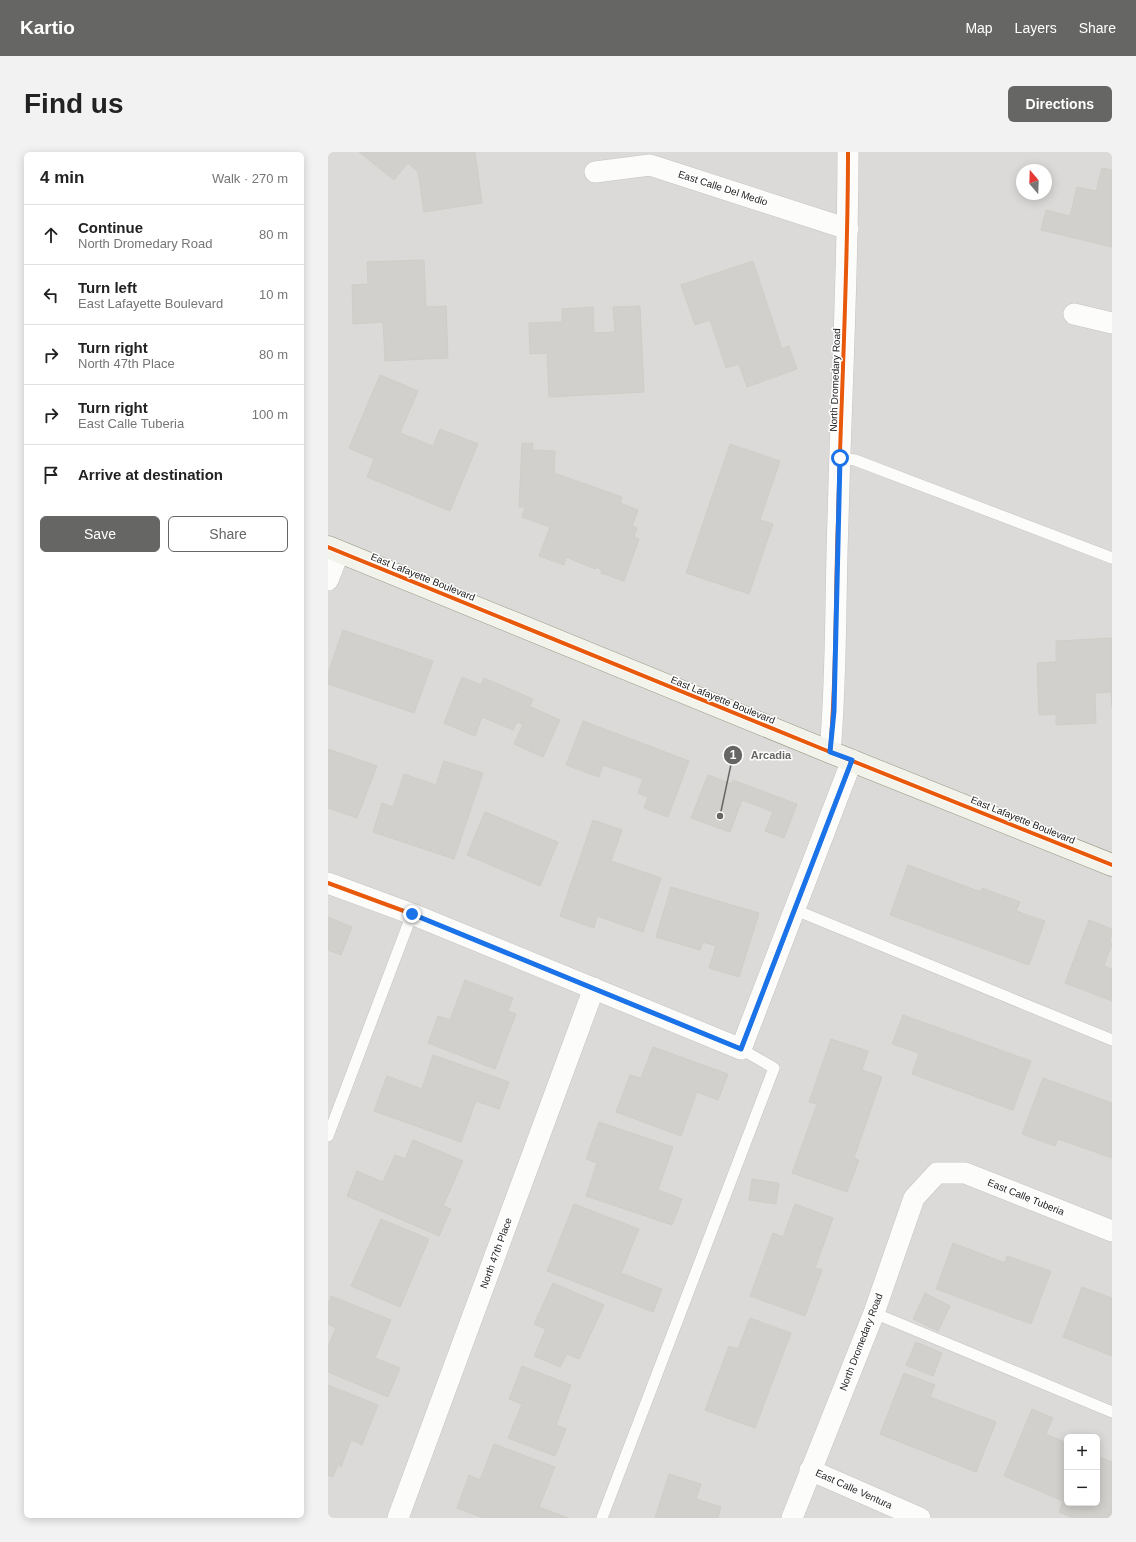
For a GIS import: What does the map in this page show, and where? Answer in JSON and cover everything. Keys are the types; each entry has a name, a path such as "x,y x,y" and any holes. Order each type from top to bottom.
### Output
{"street":[{"name":"North Dromedary Road","path":"830,752 834,711 840,458 848,229 848,152"},
{"name":"East Calle Del Medio","path":"595,172 650,165 848,229"},
{"path":"1074,314 1112,323"},
{"path":"328,580 334,549"},
{"name":"East Lafayette Boulevard","path":"334,549 830,752 1112,865"},
{"path":"328,883 412,914 741,1049 793,909 852,760"},
{"name":"North 47th Place","path":"398,1518 594,988"},
{"name":"North Dromedary Road","path":"792,1518 874,1313 914,1198 938,1172"},
{"name":"East Calle Tuberia","path":"938,1172 965,1173 1112,1231"},
{"name":"East Calle Ventura","path":"810,1470 920,1518"}],"lane":[{"path":"840,458 855,460 1112,558"},
{"path":"793,909 1112,1040"},
{"path":"328,1136 412,914"},
{"path":"602,1518 774,1068 741,1049"},
{"path":"874,1313 1112,1412"}],"shaded area":[{"path":"328,152 1112,152 1112,1518 328,1518"}],"building":[{"path":"359,152 475,152 482,203 424,212 418,172 408,163 394,180"},
{"path":"1102,168 1112,170 1112,247 1041,230 1046,210 1070,216 1077,187 1096,191"},
{"path":"424,260 426,307 446,306 448,358 385,361 383,322 353,324 352,285 368,284 367,262"},
{"path":"753,261 782,349 789,346 797,369 747,387 739,364 726,368 710,320 695,325 681,285"},
{"path":"640,306 644,392 549,397 547,353 530,354 529,323 562,322 562,309 593,307 594,333 615,332 613,307"},
{"path":"380,375 418,391 400,433 433,446 440,429 478,444 450,511 367,477 374,459 349,448"},
{"path":"522,443 533,443 532,450 555,451 554,473 622,497 620,503 638,510 632,526 637,528 634,537 639,539 624,581 601,573 602,570 596,567 595,569 566,557 564,565 539,556 550,527 522,517 525,507 519,507"},
{"path":"730,444 780,461 760,520 773,524 749,594 686,573"},
{"path":"343,630 433,661 414,713 328,684 328,673"},
{"path":"1112,638 1112,707 1111,692 1095,693 1096,723 1056,725 1056,714 1039,715 1037,663 1056,662 1056,641"},
{"path":"462,677 481,685 484,678 533,699 522,724 517,722 513,730 482,717 475,736 444,723"},
{"path":"531,707 560,720 543,757 514,744"},
{"path":"583,721 689,761 668,817 644,808 648,797 638,793 643,779 603,765 599,777 566,765"},
{"path":"328,749 377,766 357,818 328,808"},
{"path":"444,761 483,773 454,859 373,832 382,803 393,807 404,774 436,785"},
{"path":"708,775 732,784 733,780 797,804 784,838 765,831 773,812 742,800 730,832 691,818"},
{"path":"485,812 558,842 540,886 467,855"},
{"path":"593,820 622,830 611,861 661,878 643,932 597,916 594,928 560,916"},
{"path":"908,865 981,892 982,888 1020,902 1016,911 1045,921 1029,965 890,915"},
{"path":"671,887 759,913 739,977 709,968 716,946 703,942 700,950 656,937"},
{"path":"328,917 352,927 341,955 328,950"},
{"path":"1089,920 1112,929 1110,942 1112,944 1104,966 1112,969 1112,1001 1065,983"},
{"path":"465,980 513,998 508,1011 516,1014 495,1069 428,1043 438,1016 450,1020"},
{"path":"903,1015 1031,1061 1013,1110 912,1074 919,1053 892,1044"},
{"path":"831,1039 868,1051 862,1070 882,1077 854,1158 859,1160 847,1192 792,1173 817,1104 809,1102"},
{"path":"653,1047 728,1074 718,1100 697,1092 681,1136 616,1112 630,1075 641,1078"},
{"path":"433,1055 509,1082 499,1109 476,1101 461,1142 374,1111 387,1076 422,1089"},
{"path":"1043,1078 1112,1103 1112,1158 1058,1139 1055,1146 1022,1134"},
{"path":"599,1122 673,1147 658,1190 682,1199 672,1225 586,1196 597,1163 586,1159"},
{"path":"413,1140 463,1161 443,1206 451,1209 439,1236 347,1196 357,1171 383,1182 395,1155 405,1159"},
{"path":"752,1179 779,1183 776,1204 749,1200"},
{"path":"574,1204 639,1229 621,1273 662,1289 653,1312 547,1271"},
{"path":"795,1204 833,1218 815,1268 822,1270 805,1316 750,1296 773,1233 783,1237"},
{"path":"381,1219 429,1239 400,1307 351,1286"},
{"path":"953,1243 1005,1263 1007,1256 1051,1271 1031,1324 936,1289"},
{"path":"553,1283 604,1305 579,1359 567,1354 560,1367 534,1356 546,1329 534,1324"},
{"path":"1082,1287 1112,1298 1112,1356 1063,1337"},
{"path":"925,1293 950,1306 938,1331 913,1319"},
{"path":"331,1296 391,1320 375,1358 400,1368 388,1397 328,1372 328,1347 336,1328 328,1324 328,1304"},
{"path":"750,1318 791,1333 755,1428 705,1410 729,1346 738,1349"},
{"path":"916,1342 942,1353 933,1376 906,1365"},
{"path":"522,1366 571,1385 556,1425 566,1429 555,1456 508,1438 522,1404 509,1399"},
{"path":"904,1373 935,1385 930,1397 996,1422 976,1472 880,1434"},
{"path":"328,1385 378,1405 362,1445 351,1440 341,1467 338,1465 333,1477 328,1475"},
{"path":"1032,1409 1053,1418 1046,1434 1064,1442 1064,1506 1100,1506 1100,1457 1112,1462 1112,1518 1073,1518 1059,1512 1063,1501 1004,1476"},
{"path":"494,1444 555,1467 539,1507 568,1518 484,1518 457,1508 469,1475 480,1480"},
{"path":"669,1474 701,1484 696,1499 721,1507 718,1518 655,1518"}],"cycle path":[{"path":"830,752 835,665 837,549 847,244 848,152"},
{"path":"328,547 830,752 1112,865"},
{"path":"328,883 412,914 741,1049 852,760"}],"place":[{"name":"Arcadia","path":"720,816"}],"route":[{"path":"412,914 741,1049 793,909 852,760 830,752 834,711 840,458"}]}
